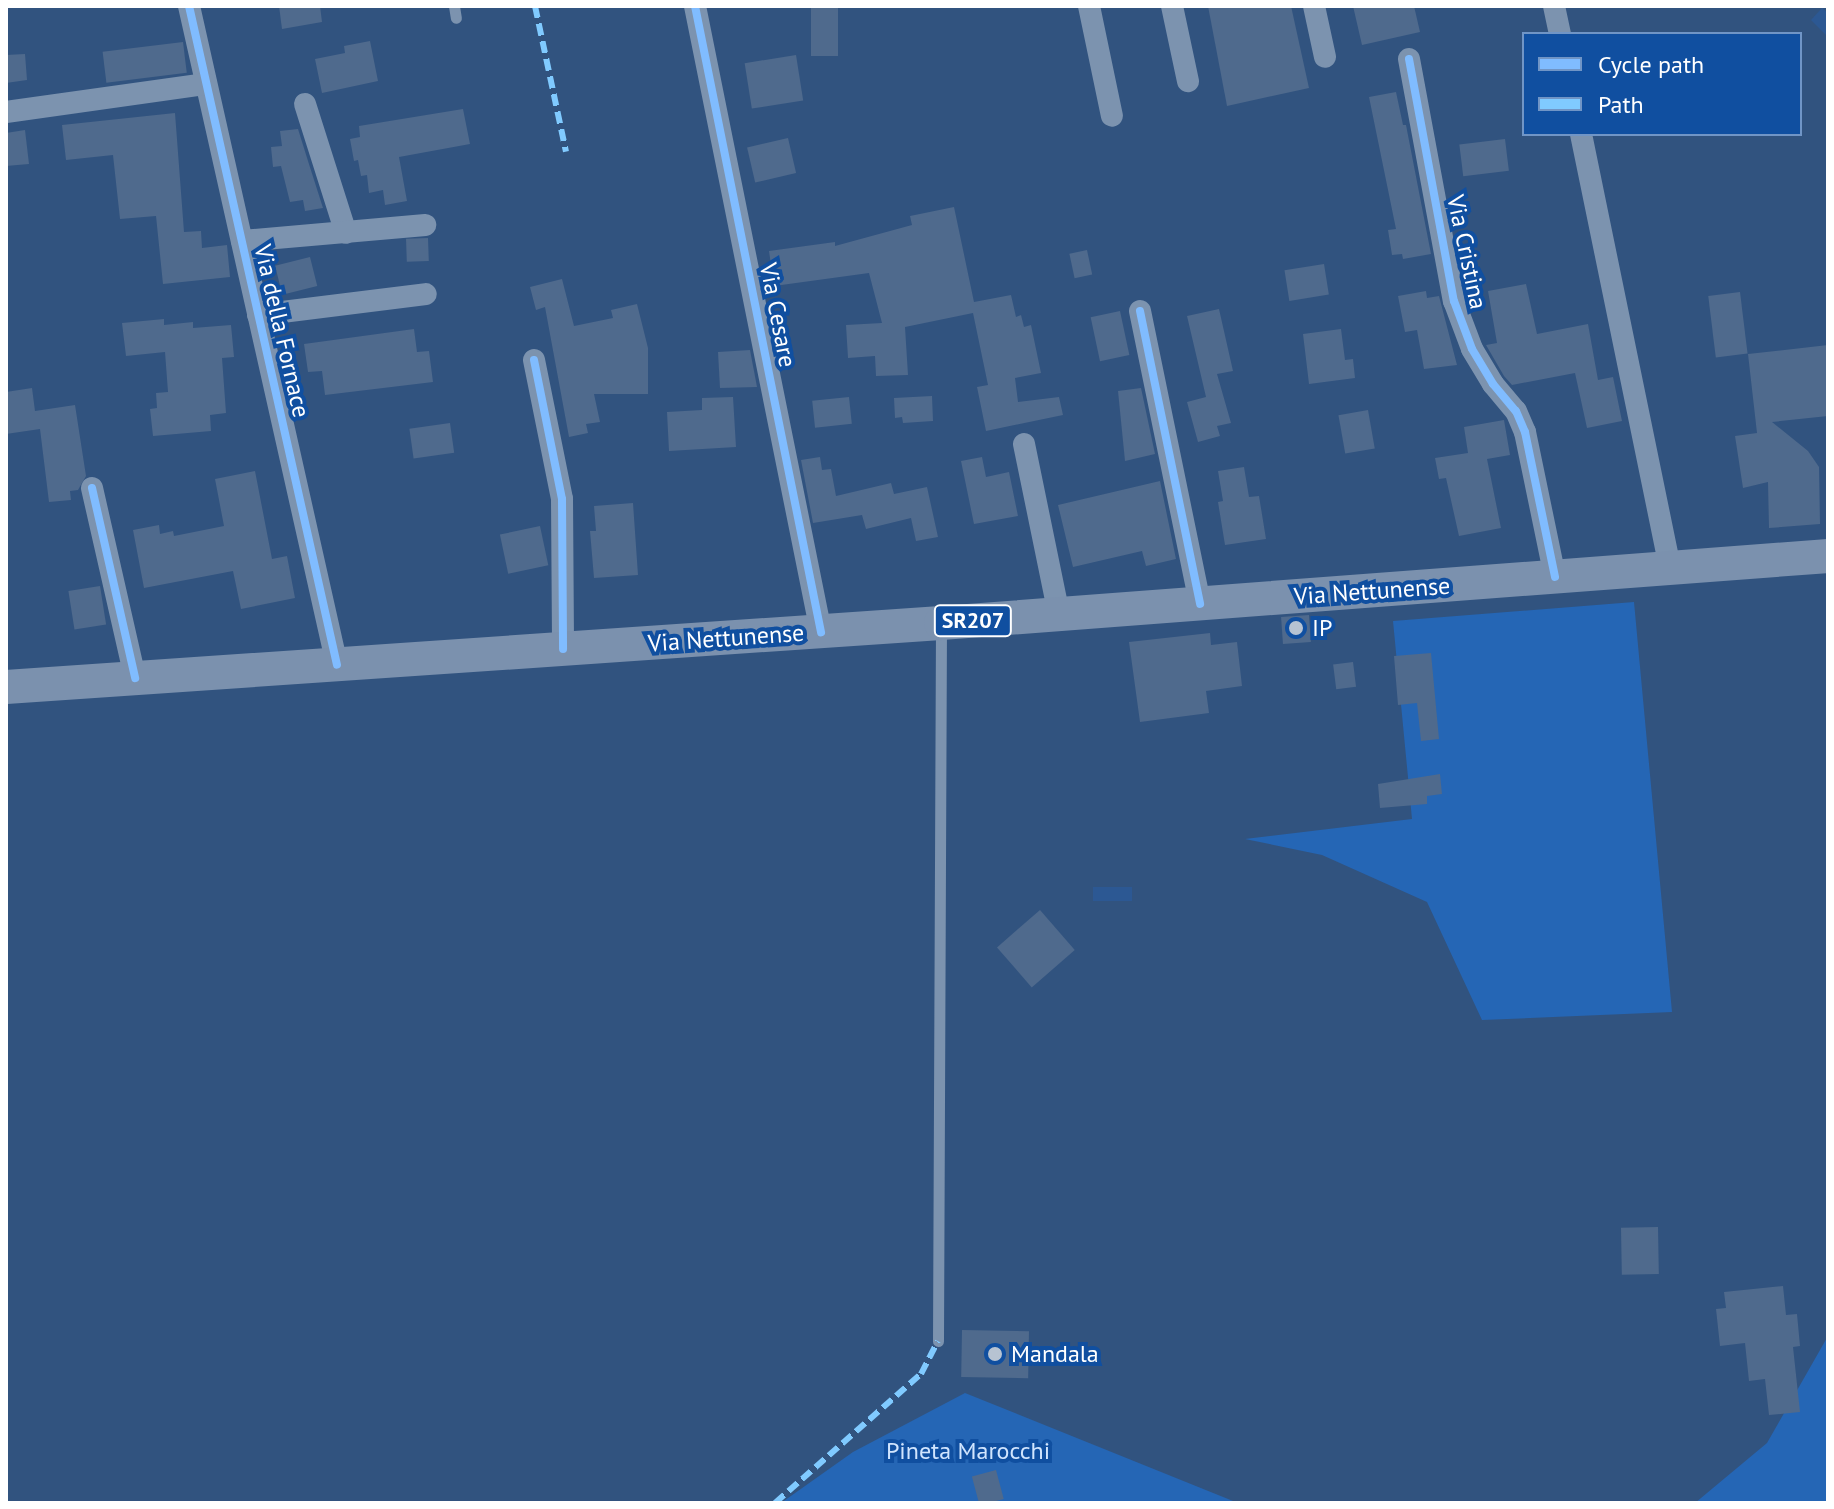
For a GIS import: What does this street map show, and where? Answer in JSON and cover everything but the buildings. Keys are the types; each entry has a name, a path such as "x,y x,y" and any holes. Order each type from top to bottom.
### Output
{"main road":[{"name":"Via Nettunense","path":"6,687 821,632 1828,556"}],"street":[{"name":"Via della Fornace","path":"189,6 337,665"},
{"name":"Via Cesare","path":"695,6 821,632"},
{"path":"1089,6 1112,116"},
{"path":"1172,6 1188,81"},
{"path":"1314,6 1325,57"},
{"path":"1554,6 1560,32"},
{"name":"Via Cristina","path":"1409,59 1454,301 1472,349 1493,384 1516,411 1527,438 1555,577"},
{"path":"6,112 206,84"},
{"path":"305,104 346,233"},
{"path":"1581,136 1670,568"},
{"path":"242,241 425,225"},
{"path":"258,315 426,294"},
{"path":"1140,311 1200,604"},
{"path":"534,360 562,499 563,649"},
{"path":"1024,444 1059,614"},
{"path":"92,488 135,678"}],"lane":[{"path":"938,1341 941,623"}],"green space":[{"path":"1634,602 1672,1012 1482,1020 1427,902 1322,855 1245,839 1412,819 1393,621"},
{"path":"1828,1336 1828,1503 1695,1503 1767,1443"},
{"name":"Pineta Marocchi","path":"965,1393 1238,1503 781,1503 853,1452"}],"shaded area":[{"path":"1822,8 1828,13 1828,37 1811,20"},
{"path":"1093,887 1132,887 1132,901 1093,901"}],"marked path":[{"path":"535,6 566,152"},
{"path":"775,1503 921,1374 938,1341"}],"cycle path":[{"path":"189,6 337,665"},
{"path":"695,6 821,632"},
{"path":"1409,59 1454,301 1472,349 1493,384 1516,411 1525,432 1555,577"},
{"path":"1140,311 1200,604"},
{"path":"534,360 562,499 563,649"},
{"path":"92,488 135,678"}],"place":[{"name":"IP","path":"1296,628"},
{"name":"Mandala","path":"995,1354"}]}
